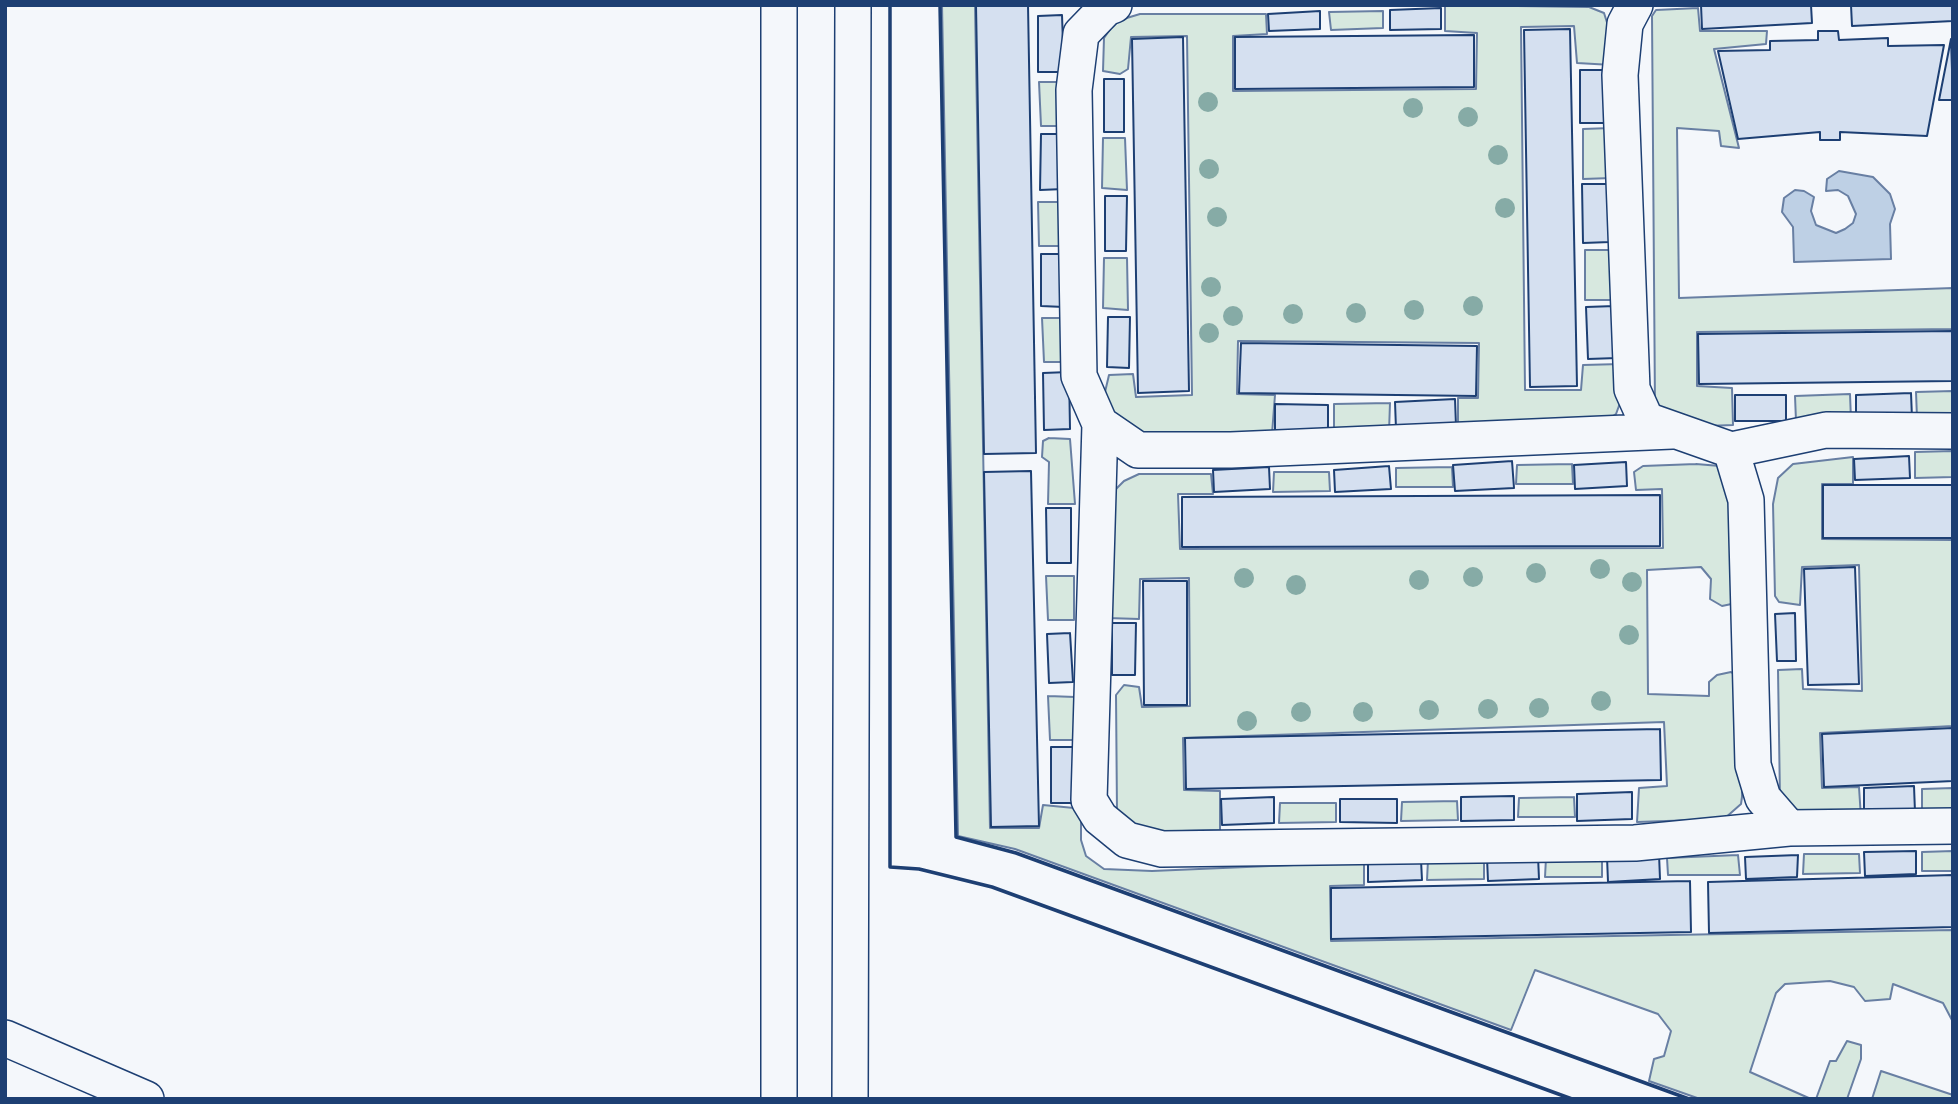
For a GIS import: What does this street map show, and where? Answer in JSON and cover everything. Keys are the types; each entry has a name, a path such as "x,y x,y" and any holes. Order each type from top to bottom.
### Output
{"street":[{"path":"779,5 779,1099"},
{"path":"850,1099 853,5"},
{"path":"1114,5 1106,8 1081,34 1073,90 1079,376 1100,424 1089,800 1100,818 1127,840 1163,849 1635,843 1789,828 1953,827"},
{"path":"1635,5 1625,24 1620,75 1632,388 1646,420 1704,438 1731,450 1826,430 1953,431"},
{"path":"1100,424 1138,450 1231,450 1676,431"},
{"path":"1731,450 1746,499 1753,765 1763,797 1789,828"},
{"path":"5,1038 146,1099"}],"shaded area":[{"path":"942,5 975,5 990,828 1039,828 1043,805 1074,808 1081,814 1081,840 1086,856 1104,869 1152,871 1364,862 1364,885 1330,886 1331,941 1953,930 1953,1022 1943,1003 1893,984 1890,999 1865,1001 1854,987 1830,981 1785,984 1776,993 1750,1072 1811,1099 1700,1099 1649,1081 1654,1059 1664,1056 1671,1031 1658,1014 1535,970 1511,1030 1015,849 958,836"},
{"path":"1445,5 1589,7 1604,13 1611,35 1612,65 1577,63 1574,26 1521,27 1525,390 1581,390 1583,365 1621,364 1623,395 1616,414 1599,426 1458,431 1458,398 1478,398 1479,343 1238,341 1237,394 1275,395 1272,434 1162,442 1119,428 1105,392 1109,375 1133,374 1136,397 1192,395 1187,36 1131,37 1128,69 1120,74 1103,71 1104,38 1111,28 1120,20 1140,14 1266,14 1267,34 1233,36 1233,91 1476,89 1477,33 1445,31"},
{"path":"1698,8 1700,31 1767,31 1766,44 1714,49 1739,148 1721,146 1719,131 1677,128 1679,298 1953,288 1953,329 1697,332 1697,386 1732,388 1733,425 1680,427 1655,408 1652,16 1656,10"},
{"path":"1383,11 1383,28 1331,30 1329,12"},
{"path":"1039,82 1067,82 1067,126 1041,126"},
{"path":"1611,128 1612,178 1583,179 1583,129"},
{"path":"1103,138 1125,138 1127,190 1102,188"},
{"path":"1038,202 1065,202 1066,246 1039,246"},
{"path":"1585,250 1613,250 1614,300 1585,300"},
{"path":"1104,258 1127,258 1128,310 1103,308"},
{"path":"1042,318 1070,318 1070,362 1044,362"},
{"path":"1953,391 1953,417 1917,418 1916,392"},
{"path":"1850,394 1851,420 1796,421 1795,396"},
{"path":"1390,403 1389,432 1334,432 1334,404"},
{"path":"1049,438 1070,439 1075,504 1048,504 1049,462 1042,457 1043,441"},
{"path":"1953,451 1953,477 1915,478 1915,452"},
{"path":"1853,457 1853,484 1822,484 1822,539 1953,540 1953,726 1820,733 1822,788 1859,787 1861,818 1809,820 1780,800 1778,670 1802,669 1803,689 1862,691 1859,565 1802,567 1800,605 1779,602 1775,596 1773,504 1778,478 1793,464"},
{"path":"1572,464 1573,484 1516,484 1517,465"},
{"path":"1643,466 1720,466 1734,477 1741,602 1722,606 1710,599 1711,579 1701,567 1647,570 1648,694 1709,696 1709,682 1717,675 1731,672 1742,680 1742,797 1741,804 1724,819 1637,822 1639,788 1667,786 1664,722 1183,738 1184,790 1220,791 1220,830 1144,832 1117,813 1116,695 1124,685 1139,687 1142,707 1190,706 1189,578 1140,579 1139,619 1107,618 1110,522 1116,489 1124,481 1139,474 1211,474 1213,494 1178,494 1180,549 1663,548 1662,489 1636,490 1634,472"},
{"path":"1452,467 1453,487 1396,487 1396,468"},
{"path":"1274,472 1329,472 1330,491 1273,492"},
{"path":"1046,576 1074,576 1074,620 1048,620"},
{"path":"1048,696 1075,697 1076,740 1050,740"},
{"path":"1953,788 1953,814 1922,815 1922,789"},
{"path":"1574,797 1575,817 1518,817 1519,798"},
{"path":"1457,801 1458,820 1401,821 1402,802"},
{"path":"1280,803 1336,803 1336,822 1279,823"},
{"path":"1953,851 1953,871 1922,871 1922,852"},
{"path":"1804,854 1859,854 1860,873 1803,874"},
{"path":"1738,855 1740,875 1668,875 1667,858"},
{"path":"1602,857 1602,877 1545,877 1546,858"},
{"path":"1484,859 1484,879 1427,880 1428,860"},
{"path":"1847,1041 1861,1045 1861,1059 1847,1099 1816,1099 1830,1061 1836,1061"},
{"path":"1881,1071 1953,1095 1953,1099 1872,1099"}],"water":[{"path":"1839,171 1873,177 1890,194 1895,209 1890,224 1891,259 1794,262 1793,227 1782,212 1784,198 1795,190 1804,191 1814,197 1811,211 1816,225 1836,233 1845,229 1853,223 1856,214 1848,196 1838,190 1826,191 1827,179"}],"building":[{"path":"976,5 1028,5 1036,453 984,454"},
{"path":"1701,5 1811,5 1812,23 1702,29"},
{"path":"1851,5 1953,5 1953,21 1852,26"},
{"path":"1441,8 1441,29 1390,30 1390,10"},
{"path":"1320,11 1320,29 1269,31 1268,14"},
{"path":"1062,15 1064,72 1038,72 1038,16"},
{"path":"1570,29 1577,386 1530,387 1524,30"},
{"path":"1818,31 1838,31 1839,40 1888,38 1888,46 1944,45 1927,136 1840,132 1840,140 1820,140 1820,132 1738,139 1718,51 1770,50 1770,41 1818,40"},
{"path":"1474,35 1474,87 1235,89 1235,37"},
{"path":"1183,37 1189,391 1138,393 1132,39"},
{"path":"1951,39 1953,100 1939,100"},
{"path":"1580,70 1608,70 1608,123 1580,123"},
{"path":"1104,79 1124,79 1124,132 1104,132"},
{"path":"1041,134 1064,134 1064,189 1040,190"},
{"path":"1582,184 1610,184 1610,242 1583,243"},
{"path":"1105,196 1127,196 1126,251 1105,251"},
{"path":"1041,254 1065,254 1064,307 1041,306"},
{"path":"1615,306 1617,358 1588,359 1586,307"},
{"path":"1108,317 1130,317 1129,368 1107,367"},
{"path":"1953,331 1953,381 1699,384 1698,334"},
{"path":"1241,343 1477,346 1476,396 1239,393"},
{"path":"1069,372 1070,429 1044,430 1043,373"},
{"path":"1911,393 1912,418 1856,419 1856,395"},
{"path":"1735,395 1786,395 1786,421 1735,421"},
{"path":"1455,399 1456,426 1396,429 1395,402"},
{"path":"1275,404 1328,405 1328,431 1275,430"},
{"path":"1909,456 1910,478 1855,480 1854,459"},
{"path":"1512,461 1514,488 1455,491 1453,465"},
{"path":"1626,462 1627,486 1575,489 1574,465"},
{"path":"1389,466 1391,489 1335,492 1334,470"},
{"path":"1269,467 1270,489 1214,492 1213,470"},
{"path":"1031,471 1039,826 991,827 984,472"},
{"path":"1823,485 1953,485 1953,538 1823,538"},
{"path":"1660,495 1660,546 1182,547 1182,497"},
{"path":"1046,508 1071,508 1071,563 1047,563"},
{"path":"1855,567 1859,684 1808,685 1804,569"},
{"path":"1143,581 1187,581 1187,705 1144,705"},
{"path":"1795,613 1796,661 1777,661 1775,614"},
{"path":"1112,623 1136,623 1135,675 1112,675"},
{"path":"1070,633 1073,682 1049,683 1047,634"},
{"path":"1953,728 1953,781 1824,787 1822,734"},
{"path":"1660,729 1661,780 1186,789 1185,738"},
{"path":"1051,747 1077,747 1077,803 1051,803"},
{"path":"1914,786 1915,812 1864,813 1864,788"},
{"path":"1632,792 1632,819 1577,821 1577,794"},
{"path":"1514,796 1514,820 1461,821 1461,797"},
{"path":"1274,797 1274,823 1222,825 1221,799"},
{"path":"1340,799 1397,799 1397,823 1340,822"},
{"path":"1916,851 1916,874 1865,876 1864,852"},
{"path":"1659,854 1660,879 1608,882 1607,857"},
{"path":"1798,855 1797,877 1746,879 1745,857"},
{"path":"1538,856 1539,879 1488,881 1487,858"},
{"path":"1421,860 1422,880 1368,882 1368,861"},
{"path":"1953,875 1953,927 1709,933 1708,882"},
{"path":"1690,881 1691,932 1331,939 1331,888"}],"wall":[{"path":"890,5 890,867 919,869 992,887 1572,1099"},
{"path":"940,5 956,837 1016,853 1689,1099"}]}
